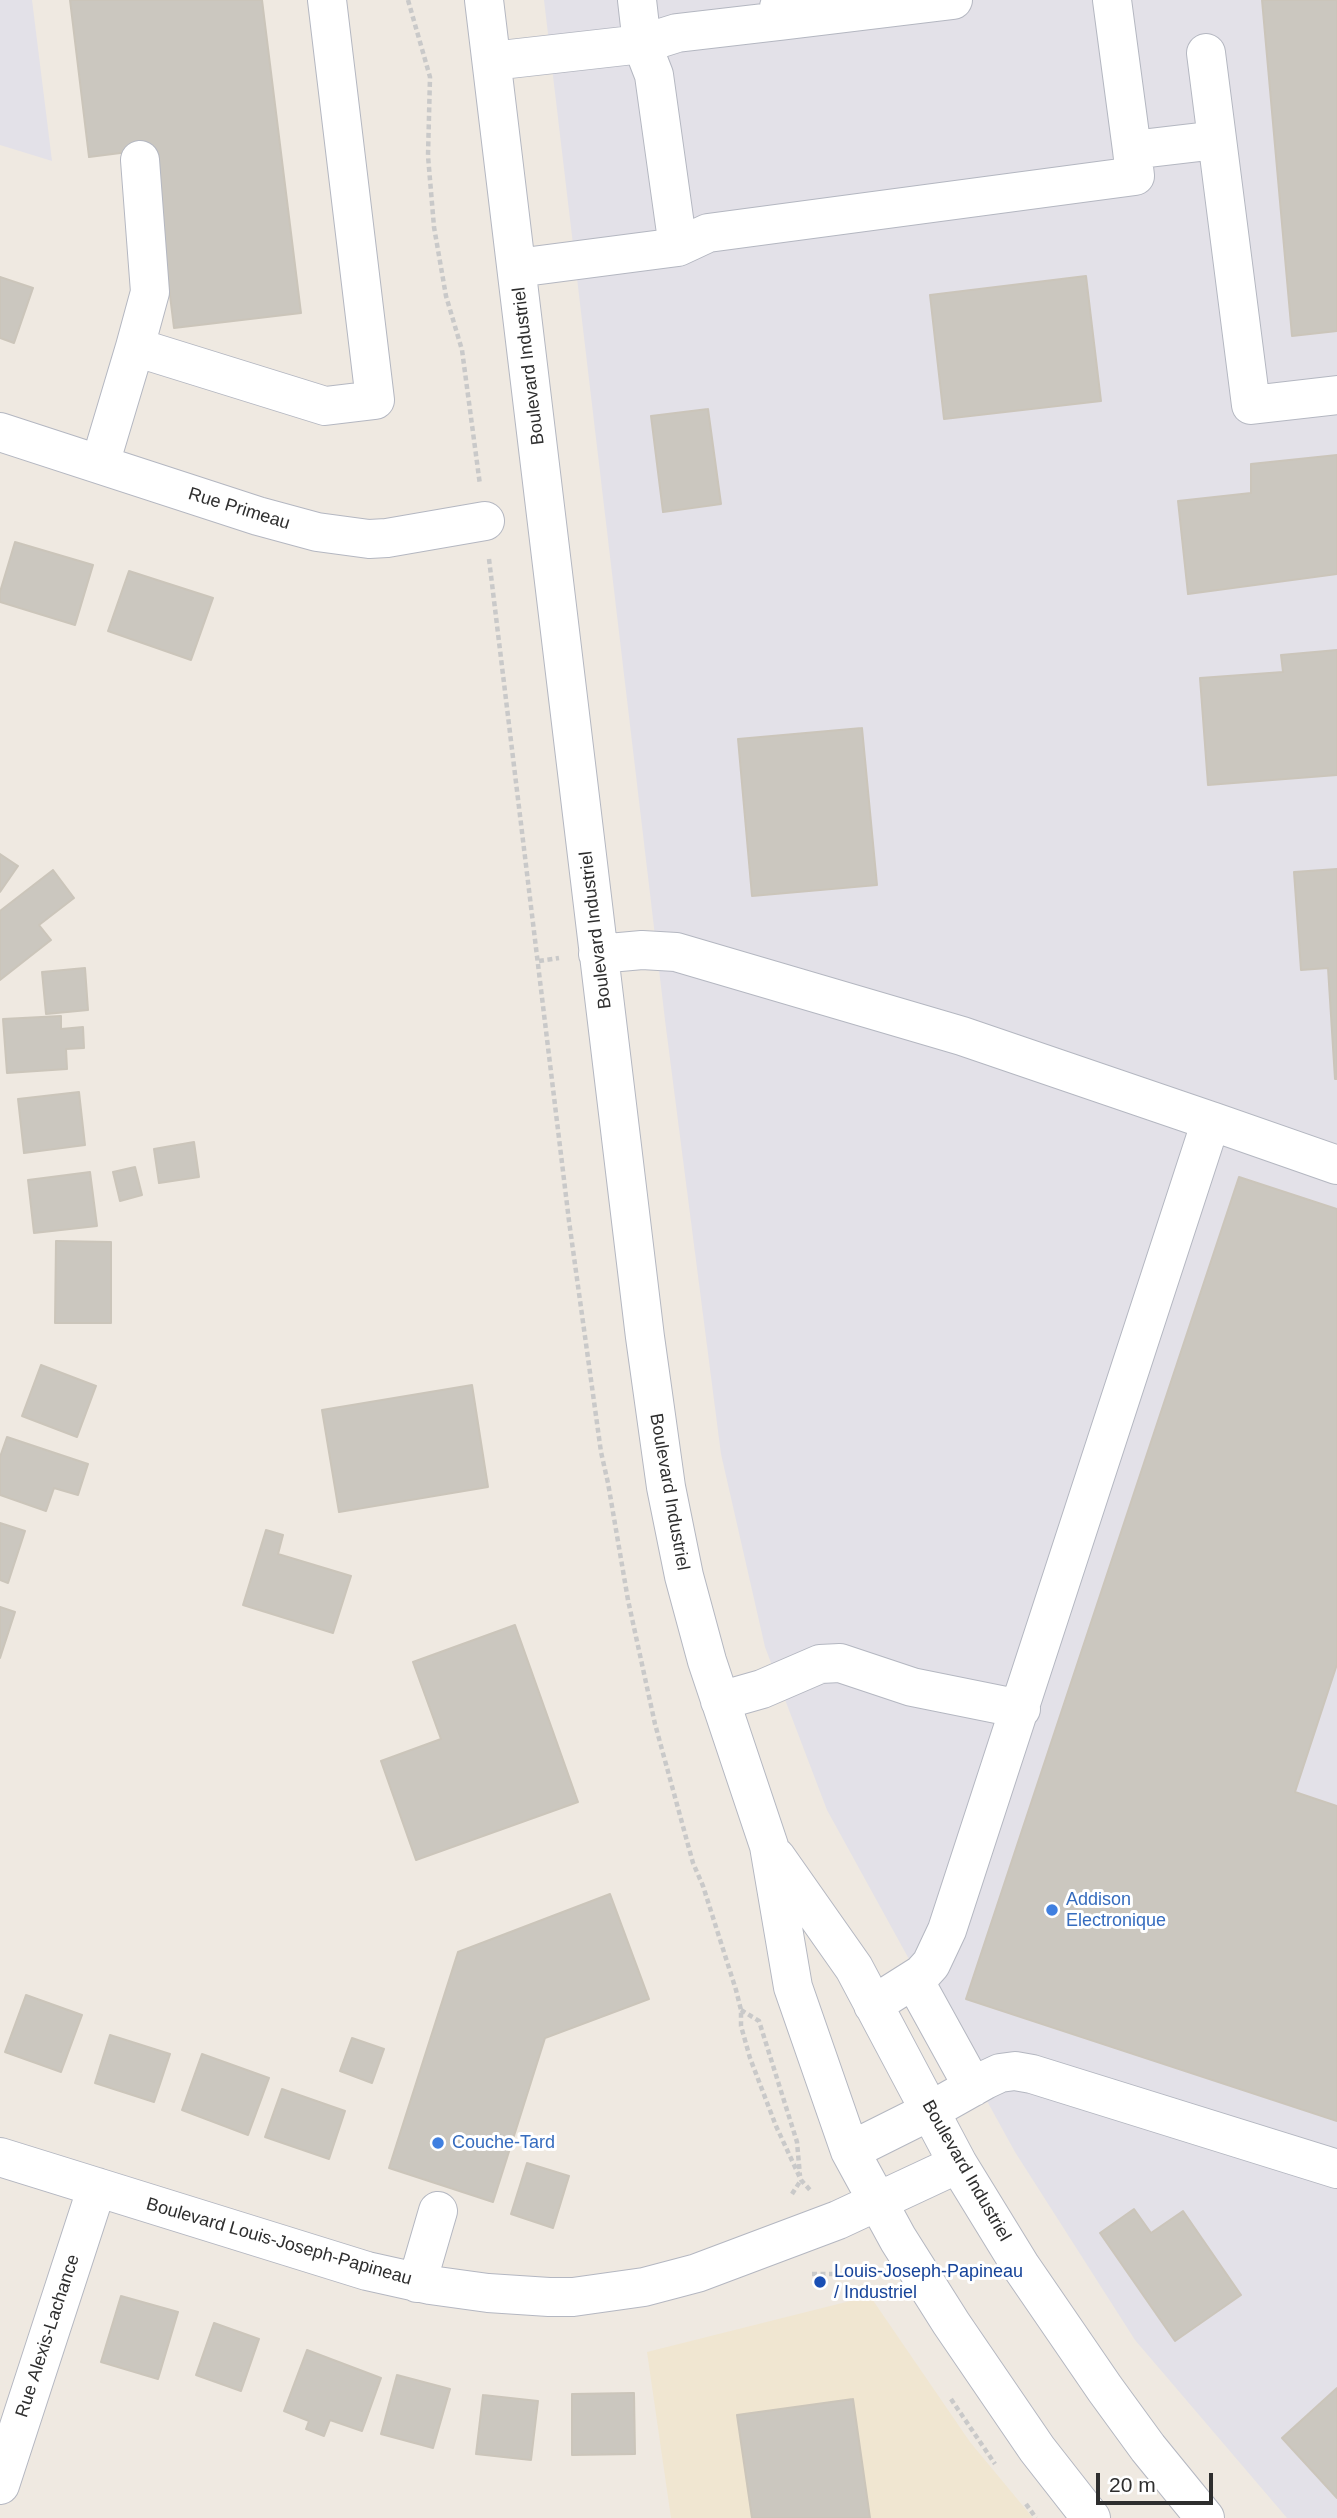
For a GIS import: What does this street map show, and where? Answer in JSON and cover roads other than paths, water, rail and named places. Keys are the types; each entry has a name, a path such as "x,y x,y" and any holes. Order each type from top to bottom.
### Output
{"street":[{"path":"135,347 325,406 375,400 327,0"},
{"name":"Boulevard Industriel","path":"484,0 645,1337 666,1487 694,1617 769,1846 793,1986 850,2151 877,2203 924,2281 981,2368 1037,2449 1091,2518"},
{"path":"637,0 642,44 654,75 678,247"},
{"path":"492,61 642,44 677,33 782,11 953,0"},
{"path":"517,268 678,247 708,233 1135,176 1112,0"},
{"path":"1206,53 1251,405 1337,395"},
{"path":"1132,150 1217,140"},
{"path":"100,464 150,292 140,160"},
{"name":"Rue Primeau","path":"0,432 258,516 344,536 369,539 405,536 485,520"},
{"path":"598,954 657,950 688,956 962,1036 1337,1165"},
{"path":"873,2005 914,1980 931,1964 947,1930 1211,1121"},
{"path":"720,1701 762,1689 820,1664 839,1663 912,1687 1021,1709"},
{"name":"Boulevard Industriel","path":"769,1846 854,1968 958,2164 1020,2265 1076,2349 1148,2448 1205,2518"},
{"path":"914,1980 973,2087"},
{"path":"850,2151 1000,2073 1015,2071 1337,2169"},
{"name":"Boulevard Louis-Joseph-Papineau","path":"0,2157 342,2264 416,2283 488,2293 550,2297 573,2297 634,2289 688,2276 741,2258 877,2203 958,2164"},
{"name":"Rue Alexis-Lachance","path":"0,2485 97,2188"},
{"path":"416,2283 438,2211"}],"place":[{"name":"Addison Electronique","path":"1052,1910"},
{"name":"Couche-Tard","path":"438,2143"},
{"name":"Louis-Joseph-Papineau / Industriel","path":"820,2282"}]}
